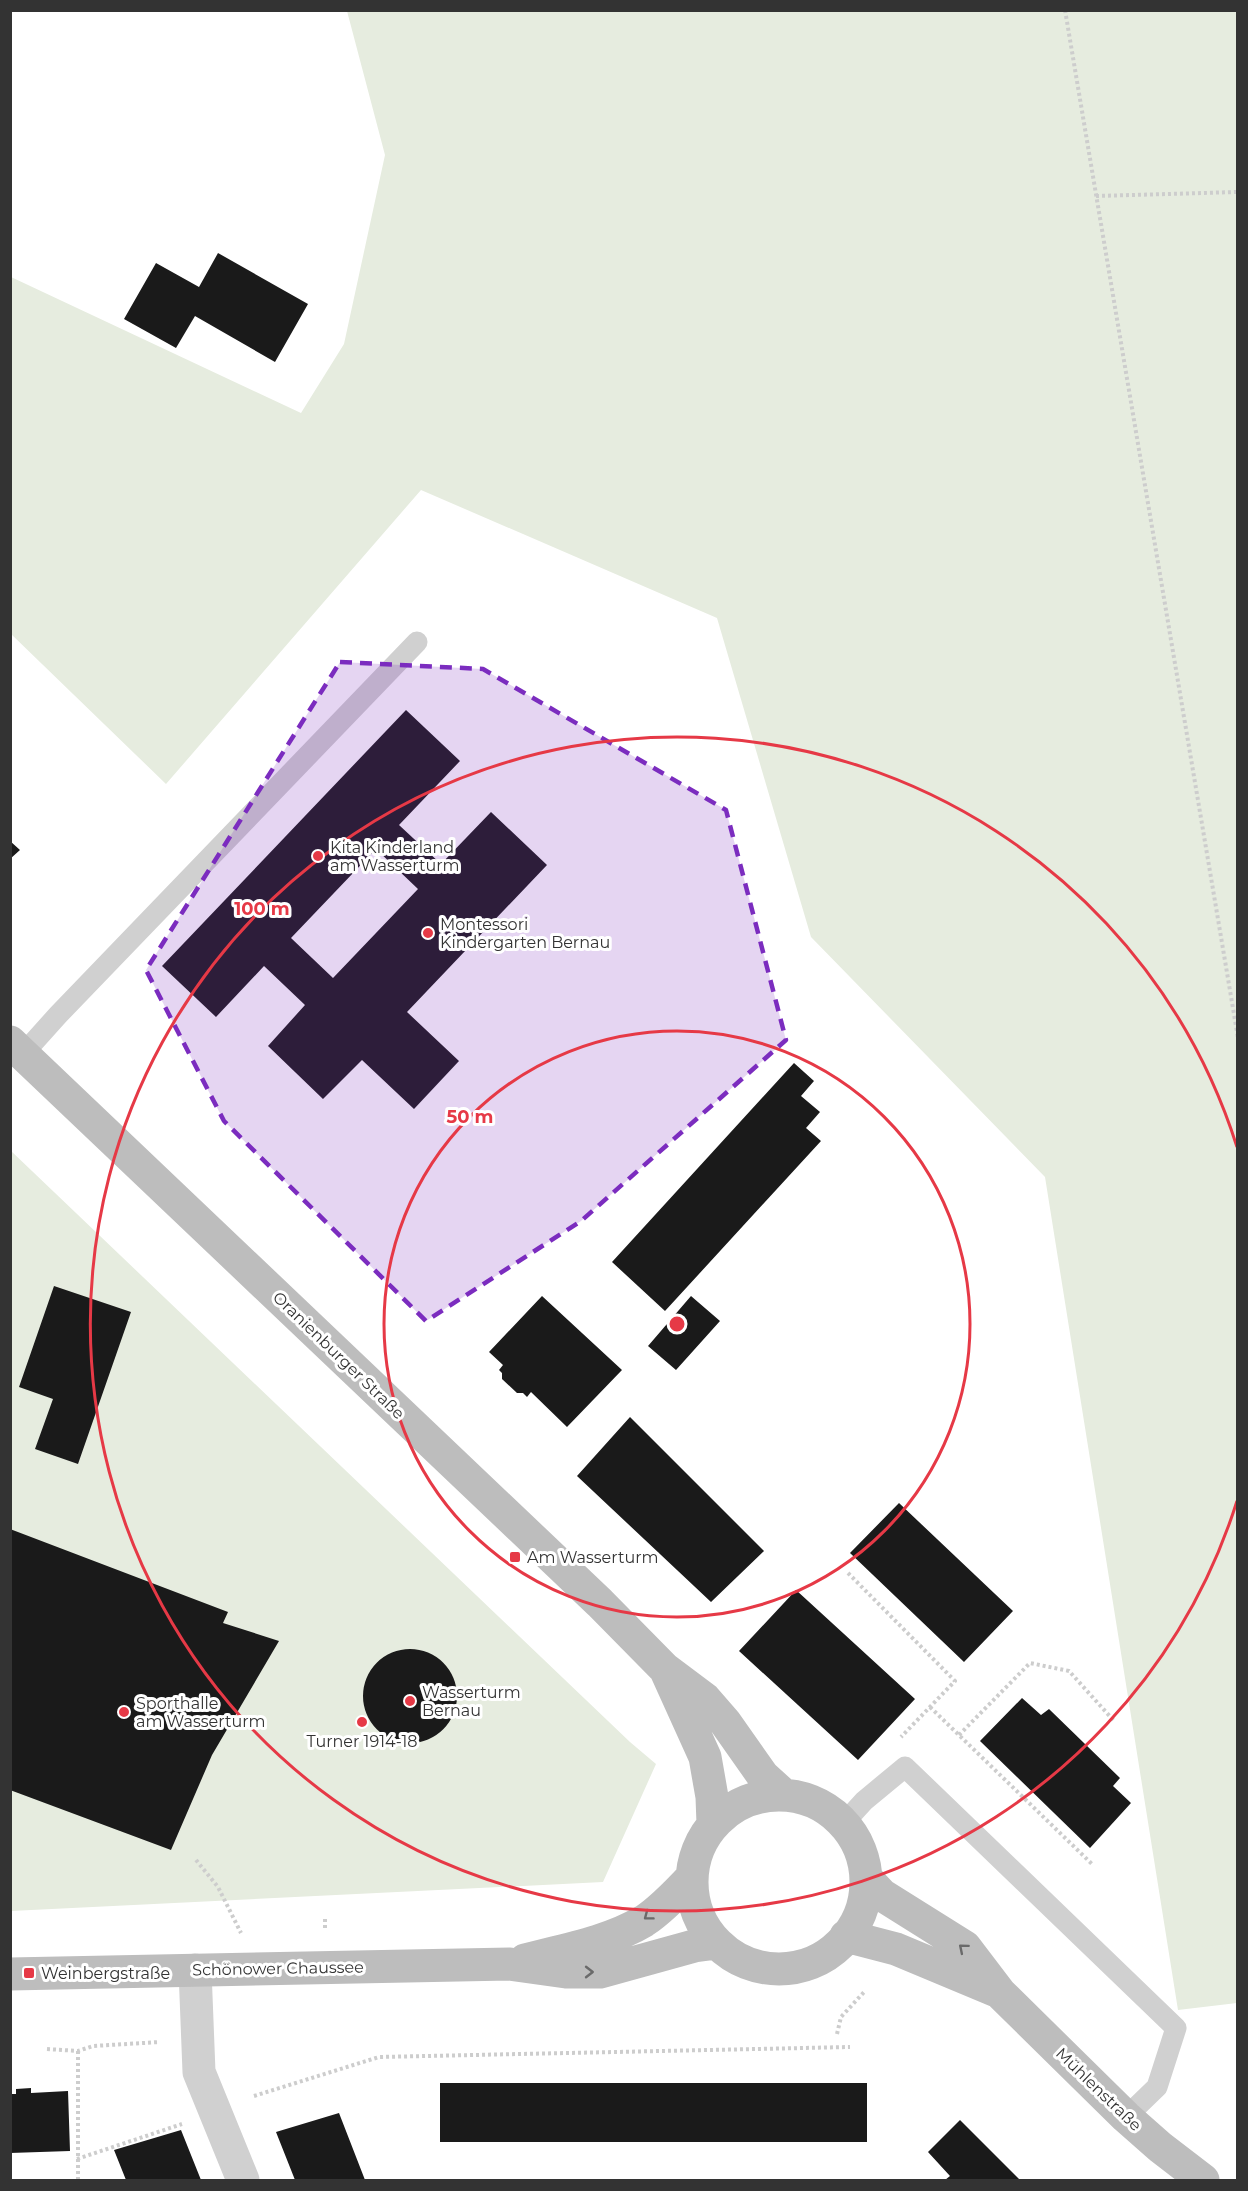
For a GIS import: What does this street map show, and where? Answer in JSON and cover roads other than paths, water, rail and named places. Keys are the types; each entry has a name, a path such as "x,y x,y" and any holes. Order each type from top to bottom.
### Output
{"main road":[{"name":"Oranienburger Straße","path":"17,1048 592,1595 665,1669 705,1700 725,1722 763,1776 784,1795"},
{"name":"Oranienburger Straße","path":"665,1669 705,1757 712,1797 713,1824"},
{"path":"784,1795 801,1797 817,1803 844,1823 859,1849 866,1878 861,1909 846,1936 825,1955 798,1966 783,1968 754,1965 740,1960 717,1943 705,1929 692,1895 695,1858 702,1840 713,1824 733,1807 758,1797 784,1795"},
{"name":"Schönower Chaussee","path":"510,1964 600,1940 644,1921 692,1877"},
{"name":"Mühlenstraße","path":"866,1878 882,1895 965,1947 1000,1993 1126,2117 1203,2181"},
{"name":"Mühlenstraße","path":"846,1936 896,1949 1000,1993"},
{"name":"Schönower Chaussee","path":"10,1974 510,1964 566,1972 600,1972 694,1946 717,1943"}],"street":[{"path":"195,1970 199,2072 243,2181"}],"lane":[{"path":"17,1048 66,1007 417,642"},
{"path":"844,1823 864,1801 905,1767 1176,2028 1156,2086 1126,2117"}],"place":[{"name":"Kita Kinderland am Wasserturm","path":"318,856"},
{"name":"Montessori Kindergarten Bernau","path":"428,933"},
{"name":"Am Wasserturm","path":"515,1557"},
{"name":"Wasserturm Bernau","path":"410,1701"},
{"name":"Sporthalle am Wasserturm","path":"124,1712"},
{"name":"Turner 1914-18","path":"362,1722"},
{"name":"Weinbergstraße","path":"29,1973"}]}
